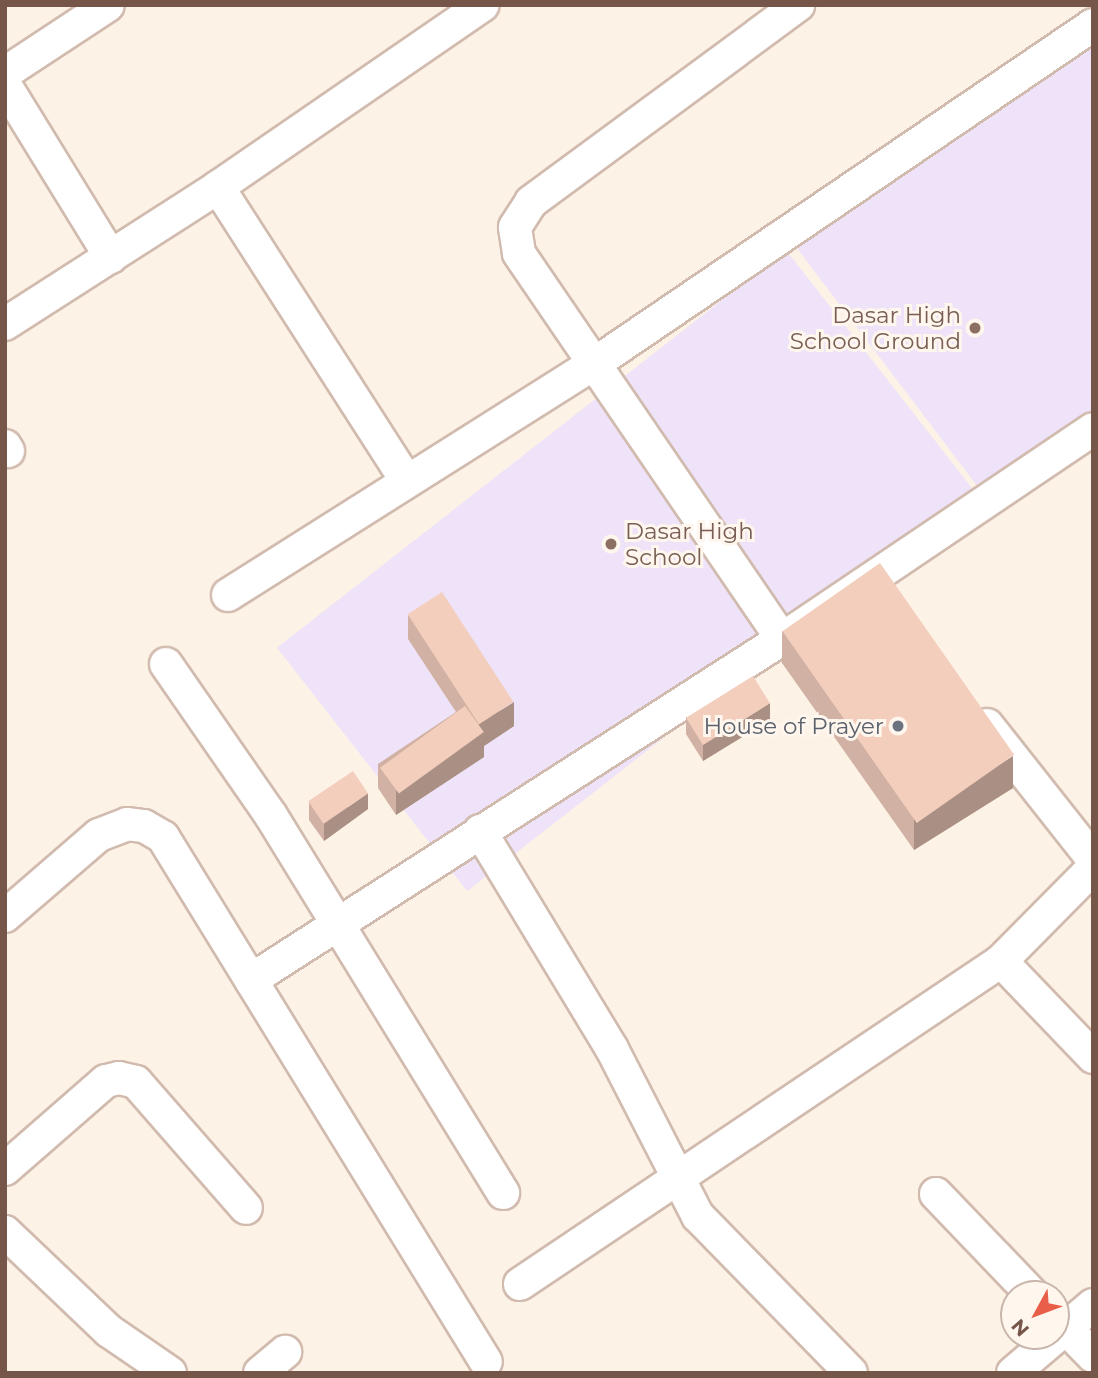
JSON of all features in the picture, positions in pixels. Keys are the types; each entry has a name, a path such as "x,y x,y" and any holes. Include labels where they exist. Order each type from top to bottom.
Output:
{"street":[{"path":"5,73 108,5"},
{"path":"5,324 218,187 482,5"},
{"path":"782,639 519,253 515,227 531,202 797,5"},
{"path":"228,595 406,480 594,364 1093,25"},
{"path":"5,85 111,257"},
{"path":"218,187 406,480"},
{"path":"251,981 480,831 782,639 878,587 1093,429"},
{"path":"166,664 270,814 503,1193"},
{"path":"972,706 1093,859"},
{"path":"5,916 99,835 127,824 144,826 163,837 486,1363"},
{"path":"480,831 612,1049 698,1216 851,1373"},
{"path":"520,1284 1001,961 1093,868"},
{"path":"1001,961 1093,1058"},
{"path":"5,1169 106,1081 119,1078 136,1082 246,1208"},
{"path":"936,1194 1019,1280"},
{"path":"5,1232 110,1331 170,1373"},
{"path":"1070,1319 1093,1305"},
{"path":"1070,1333 1093,1356"},
{"path":"1013,1373 1036,1350"},
{"path":"260,1373 285,1352"}],"shaded area":[{"name":"Dasar High School Ground","path":"1093,39 1093,413 981,491 793,243"},
{"name":"Dasar High School","path":"786,250 976,493 467,891 277,648"}],"building":[{"name":"House of Prayer","path":"880,563 1014,755 917,823 783,631"},
{"path":"442,592 513,702 479,724 408,614"},
{"path":"753,676 770,703 703,745 686,718"},
{"path":"465,706 484,732 399,794 380,768"},
{"path":"353,771 368,793 323,824 308,801"}],"place":[{"name":"Dasar High School Ground","path":"975,328"},
{"name":"Dasar High School","path":"611,544"},
{"name":"House of Prayer","path":"898,726"}]}
